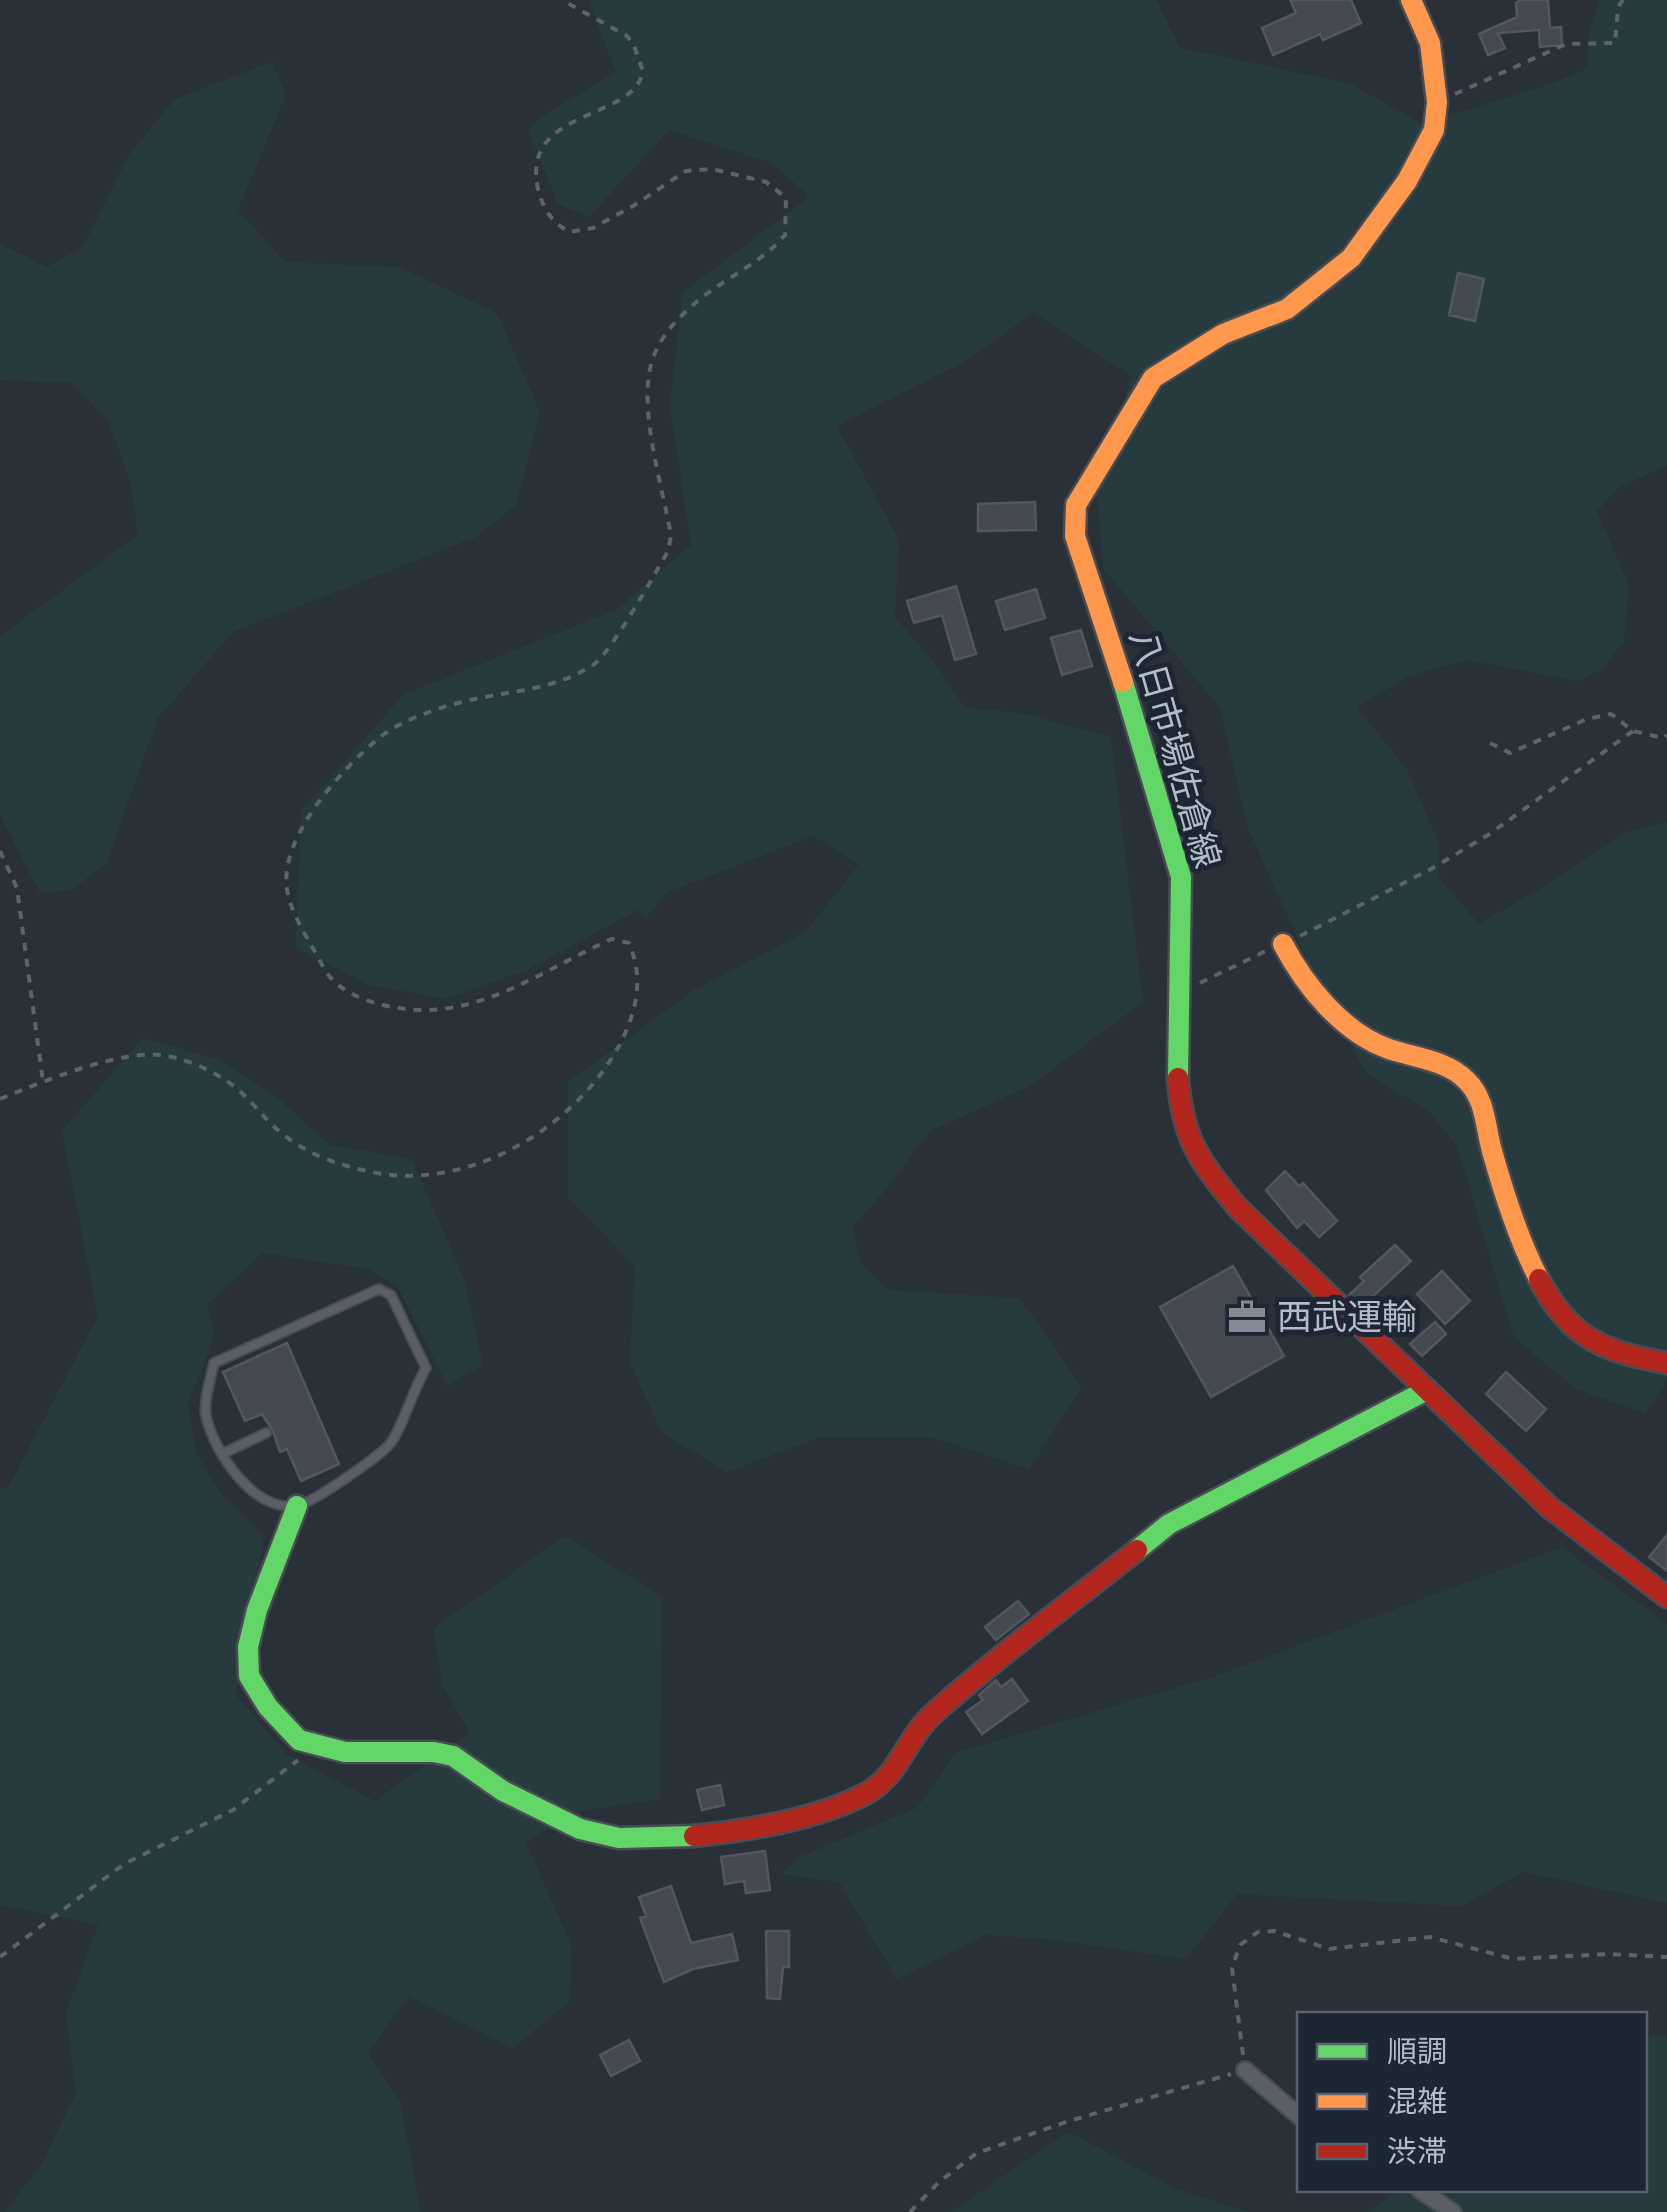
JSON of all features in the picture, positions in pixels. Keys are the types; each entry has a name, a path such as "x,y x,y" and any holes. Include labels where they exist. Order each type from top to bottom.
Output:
{"street":[{"name":"八日市場佐倉線","path":"1411,0 1430,43 1437,102 1434,130 1407,181 1350,258 1286,309 1223,334 1154,378 1076,505 1075,536 1100,605 1181,877 1184,915 1177,1057 1184,1124 1213,1177 1251,1220 1549,1507 1667,1596"},
{"path":"1283,944 1345,1025 1388,1048 1449,1067 1475,1090 1511,1212 1548,1299 1571,1328 1594,1344 1667,1362"},
{"path":"297,1506 257,1610 248,1646 249,1676 268,1707 299,1740 345,1752 434,1752 453,1756 519,1799 580,1829 619,1838 660,1840 759,1826 833,1808 866,1794 888,1778 929,1717 1169,1524 1427,1390"},
{"path":"1244,2070 1297,2114"},
{"path":"1423,2192 1453,2212"}],"lane":[{"path":"380,1289 391,1295 426,1368 391,1444 316,1498 297,1506 279,1504 245,1488 222,1454 204,1412 214,1363 380,1289"},
{"path":"222,1454 266,1434"}],"path":[{"path":"0,1099 109,1062 166,1056 224,1079 264,1119 310,1154 372,1172 414,1176 466,1168 521,1144 564,1115 611,1061 630,1024 638,990 637,961 629,943 612,939 483,1001 440,1010 408,1009 362,999 331,978 303,931 286,890 288,858 302,827 330,789 378,739 446,706 562,682 597,663 668,552 671,536 650,416 653,356 664,336 694,304 774,248 786,235 786,198 766,182 712,170 686,171 592,228 568,232 553,222 541,202 536,180 541,150 574,120 634,92 644,71 627,36 562,0"},
{"path":"1437,102 1566,44 1615,43 1618,7 1623,0"},
{"path":"1490,743 1510,753 1586,718 1611,714 1633,732 1663,738 1667,735"},
{"path":"1178,995 1431,869 1488,835 1633,732"},
{"path":"0,851 17,888 43,1082"},
{"path":"0,1957 124,1864 233,1810 318,1745"},
{"path":"910,2212 938,2182 977,2153 1244,2070 1232,1968 1240,1945 1258,1932 1274,1930 1330,1949 1430,1938 1513,1959 1609,1954 1667,1958"}],"green space":[{"path":"588,0 1156,0 1180,48 1349,83 1422,124 1548,85 1588,68 1589,33 1599,0 1667,0 1667,466 1621,486 1597,511 1629,585 1624,641 1602,670 1577,681 1466,660 1406,677 1357,708 1407,769 1439,844 1439,878 1479,924 1629,831 1667,822 1667,1380 1645,1413 1576,1389 1514,1337 1457,1146 1427,1110 1366,1073 1315,977 1248,828 1220,708 1103,568 1097,494 1132,376 1034,313 962,363 837,426 899,540 895,617 938,667 965,708 1022,713 1111,737 1143,1002 1030,1086 930,1131 852,1228 861,1262 888,1290 1020,1298 1082,1388 1029,1469 931,1437 820,1437 727,1472 661,1432 630,1362 635,1267 568,1197 568,1082 694,990 806,932 859,864 813,836 668,892 646,918 638,910 527,970 446,999 370,985 296,948 301,811 403,695 616,610 691,545 670,406 683,292 809,197 773,163 669,130 589,217 558,204 528,130 546,114 616,72"},
{"path":"272,62 286,95 238,210 285,262 399,267 497,313 540,412 516,505 476,537 233,632 158,718 106,864 71,890 40,893 0,815 0,636 138,535 131,485 109,422 72,383 0,380 0,244 47,267 83,247 130,153 175,99"},
{"path":"143,1038 217,1059 272,1093 330,1145 412,1159 464,1279 483,1365 447,1385 397,1285 368,1269 262,1253 208,1304 214,1337 188,1405 196,1453 223,1496 264,1536 236,1695 287,1755 375,1801 470,1733 442,1685 434,1628 565,1536 662,1597 660,1799 575,1812 526,1842 571,1945 570,2001 513,2048 409,1996 368,2053 400,2101 421,2212 5,2212 42,2163 76,2093 66,2013 98,1925 0,1905 0,1490 9,1486 98,1316 62,1131"},
{"path":"1562,1547 1667,1624 1667,1903 1524,1872 1461,1906 1237,1894 1186,1959 1047,1939 986,1935 897,1979 839,1882 780,1874 802,1856 917,1808 955,1753 1216,1676"},
{"path":"1667,2035 1667,2212 1369,2212 1395,2194 1647,2192 1647,2036"},
{"path":"1069,2132 1176,2189 1249,2212 950,2212"}],"building":[{"path":"1290,0 1351,0 1361,23 1323,40 1320,34 1273,55 1262,28 1296,13"},
{"path":"1548,0 1550,28 1561,27 1562,45 1540,47 1539,30 1498,33 1505,48 1488,55 1479,34 1517,17 1516,3"},
{"path":"1458,273 1484,279 1475,321 1449,315"},
{"path":"1035,502 1036,530 978,531 978,504"},
{"path":"956,586 976,654 955,660 942,615 914,623 907,601"},
{"path":"1036,589 1045,618 1005,630 996,601"},
{"path":"1081,630 1092,666 1062,675 1051,638"},
{"path":"1285,1171 1299,1186 1303,1183 1337,1221 1319,1237 1304,1221 1297,1228 1266,1190"},
{"path":"1395,1245 1411,1261 1361,1307 1349,1295 1364,1281 1360,1277"},
{"path":"1233,1266 1284,1356 1211,1397 1160,1307"},
{"path":"1442,1271 1470,1301 1445,1324 1417,1294"},
{"path":"1435,1322 1446,1334 1422,1356 1410,1344"},
{"path":"287,1343 339,1464 301,1481 287,1449 280,1452 262,1414 245,1421 223,1372"},
{"path":"1506,1372 1546,1409 1526,1431 1486,1394"},
{"path":"1667,1535 1667,1571 1649,1557"},
{"path":"1018,1601 1029,1614 996,1640 985,1627"},
{"path":"1012,1679 1028,1701 982,1734 966,1712 983,1700 979,1695 996,1680 1001,1687"},
{"path":"720,1785 724,1805 702,1810 697,1790"},
{"path":"765,1851 770,1890 746,1893 744,1881 725,1884 721,1857"},
{"path":"671,1886 691,1943 732,1934 738,1960 693,1969 664,1982 640,1918 646,1916 639,1897"},
{"path":"766,1931 789,1931 789,1967 783,1967 780,1999 767,1998"},
{"path":"629,2040 640,2061 611,2076 600,2055"}],"traffic: fast":[{"path":"1123,682 1181,877 1178,1078"},
{"path":"1137,1550 1169,1524 1427,1390"},
{"path":"297,1506 257,1610 248,1647 249,1676 268,1707 299,1740 345,1752 434,1752 453,1756 503,1791 580,1829 619,1838 694,1836"}],"traffic: slow":[{"path":"1123,682 1075,536 1076,505 1153,378 1223,334 1287,309 1351,258 1407,181 1434,130 1437,102 1430,43 1411,0"},
{"path":"1283,944 1314,991 1356,1032 1389,1049 1449,1068 1473,1087 1512,1216 1539,1279"}],"traffic: jam":[{"path":"1178,1078 1184,1118 1195,1149 1238,1208 1549,1507 1667,1597"},
{"path":"1539,1279 1563,1315 1591,1339 1625,1354 1667,1363"},
{"path":"694,1836 804,1817 846,1803 877,1787 933,1714 1137,1550"}],"place":[{"name":"西武運輸","path":"1247,1317"}]}
